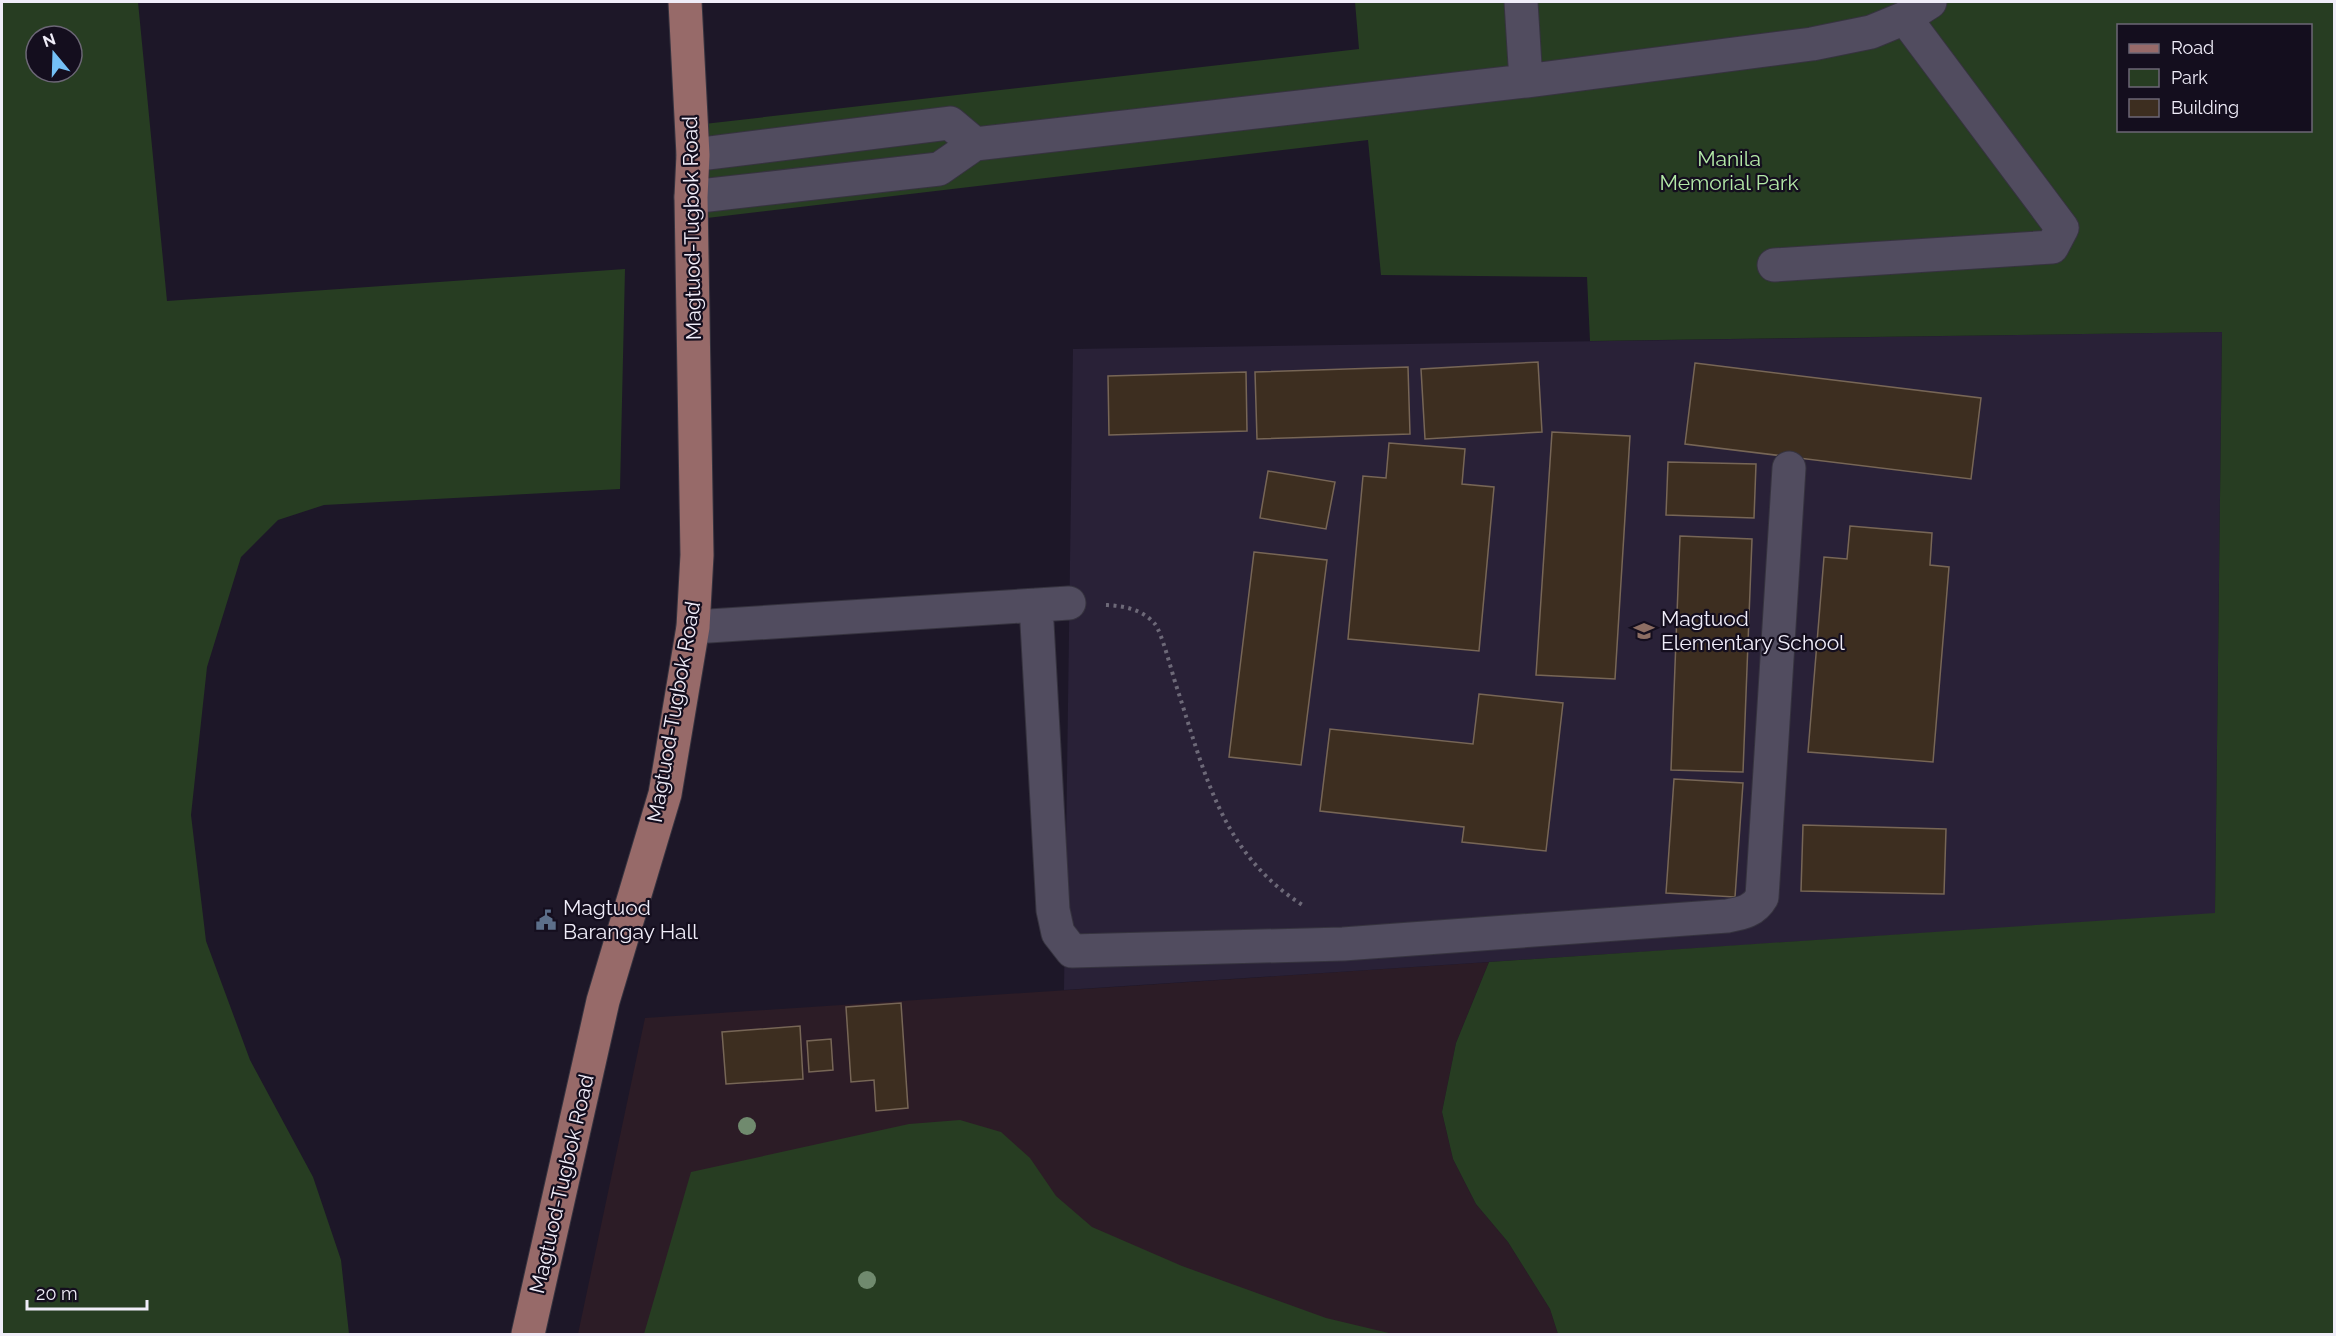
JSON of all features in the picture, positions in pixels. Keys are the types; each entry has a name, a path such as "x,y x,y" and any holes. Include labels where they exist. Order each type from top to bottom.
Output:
{"main road":[{"name":"Magtuod-Tugbok Road","path":"528,1335 603,1001 664,794 693,627 697,555 691,197 693,155 685,2"}],"street":[{"path":"1521,2 1526,81"},
{"path":"691,197 939,169 975,144 1526,81 1812,44 1871,32 1917,10 2062,228 2052,247 1774,265"},
{"path":"693,155 950,123 975,144"},
{"path":"1036,605 1053,910 1058,933 1072,951 1343,944 1727,916 1746,912 1757,905 1762,897 1789,468"},
{"path":"693,627 1069,603"}],"path":[{"path":"1069,603 1130,606 1156,625 1203,767 1226,824 1251,862 1282,892 1314,912 1343,944"}],"shaded area":[{"name":"Magtuod Elementary School","path":"2222,332 2215,914 1064,990 1073,349"},
{"path":"1489,962 1456,1043 1442,1112 1453,1159 1476,1204 1508,1242 1550,1309 1558,1334 578,1334 645,1018"}],"green space":[{"path":"2,2 138,2 167,301 625,269 620,489 324,505 278,520 241,557 207,667 191,815 206,941 250,1060 313,1177 341,1260 349,1334 2,1334"},
{"name":"Manila Memorial Park","path":"1355,2 2334,2 2334,1334 1558,1334 1550,1309 1508,1242 1476,1204 1453,1159 1442,1112 1456,1043 1489,962 2215,913 2222,332 1590,341 1587,277 1381,275 1368,140 707,218 704,124 1359,49"},
{"path":"960,1120 1001,1132 1030,1158 1056,1196 1092,1227 1182,1266 1326,1318 1393,1334 644,1334 691,1172 909,1124"}],"building":[{"path":"1538,362 1542,432 1425,439 1421,369"},
{"path":"1695,363 1981,398 1971,479 1685,444"},
{"path":"1408,367 1410,434 1257,439 1255,372"},
{"path":"1246,372 1247,431 1109,435 1108,376"},
{"path":"1552,432 1630,436 1615,679 1536,675"},
{"path":"1389,443 1465,449 1462,484 1494,487 1479,651 1348,639 1363,476 1386,478"},
{"path":"1668,462 1756,464 1754,518 1666,515"},
{"path":"1268,471 1335,482 1326,529 1260,518"},
{"path":"1850,526 1932,533 1930,565 1949,567 1933,762 1808,752 1824,557 1847,559"},
{"path":"1680,536 1752,539 1743,772 1671,770"},
{"path":"1254,552 1327,560 1301,765 1229,757"},
{"path":"1479,694 1563,703 1546,851 1462,842 1464,827 1320,811 1330,729 1473,744"},
{"path":"1674,779 1743,783 1735,897 1666,893"},
{"path":"1803,825 1946,829 1944,894 1801,891"},
{"path":"901,1003 908,1108 876,1111 874,1080 851,1082 846,1007"},
{"path":"800,1026 803,1079 726,1084 722,1032"},
{"path":"831,1039 833,1070 809,1072 807,1041"}],"place":[{"name":"Magtuod Elementary School","path":"1644,631"},
{"name":"Magtuod Barangay Hall","path":"546,920"}]}
